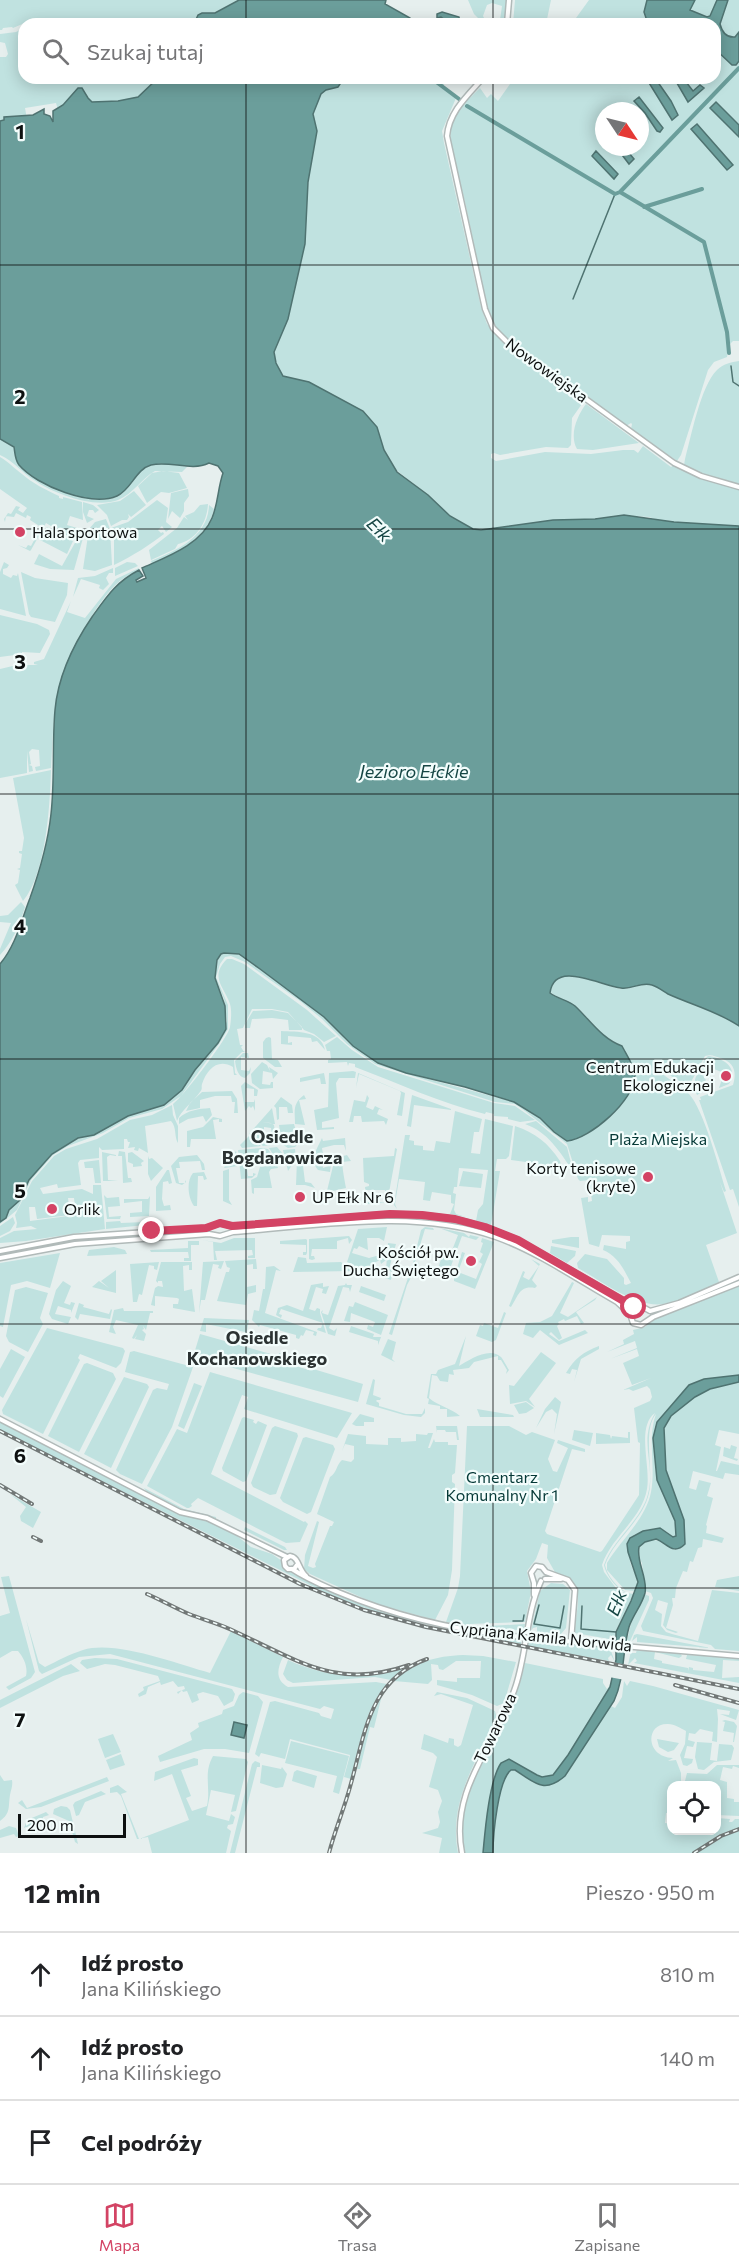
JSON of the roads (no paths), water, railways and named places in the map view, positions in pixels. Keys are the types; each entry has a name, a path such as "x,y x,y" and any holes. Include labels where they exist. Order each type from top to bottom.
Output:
{"street":[{"path":"508,18 510,0"},
{"name":"Nowowiejska","path":"478,84 456,109 449,123 447,136 485,309 493,328 506,341 674,463 701,476 739,487"},
{"path":"0,1251 64,1239 206,1228 216,1224 232,1226 390,1214 422,1215 455,1219 485,1227 537,1250 647,1310 658,1310 679,1303 739,1277"},
{"path":"0,1258 75,1244 209,1234 218,1236 232,1232 389,1221 419,1221 455,1226 482,1233 534,1255 617,1302 630,1314 631,1320 636,1325 739,1283"},
{"path":"216,1224 214,1231 218,1236"},
{"path":"224,1224 227,1231 224,1235"},
{"path":"534,1255 537,1250"},
{"path":"630,1314 636,1306"},
{"path":"647,1310 647,1321"},
{"path":"0,1419 180,1512 207,1518 285,1559"},
{"name":"Cypriana Kamila Norwida","path":"314,1581 304,1575 295,1557 285,1559 286,1568 292,1569 303,1577 374,1608 479,1632 739,1656"},
{"path":"292,1569 297,1565"},
{"path":"568,1580 534,1580 531,1573 534,1568 542,1567 546,1572 568,1580 573,1586 575,1594 571,1641"},
{"path":"543,1580 546,1572"},
{"name":"Towarowa","path":"534,1580 534,1602"},
{"name":"Towarowa","path":"462,1853 460,1824 464,1795 514,1692 534,1602 543,1580"}],"water":[{"path":"239,0 386,0 385,4 410,18 197,18 202,13 215,13"},
{"path":"647,0 695,0 690,10 707,17 710,16 717,0 728,0 721,21 721,18 646,18 644,12"},
{"path":"442,12 459,18 437,18 437,14"},
{"path":"721,27 729,37 735,37 739,32 739,61 736,65 732,65 721,55"},
{"name":"Jezioro Ełckie","path":"152,84 340,84 321,94 313,114 317,131 308,182 305,244 288,319 274,352 276,363 283,376 309,382 363,411 377,427 384,450 397,472 428,495 450,516 473,529 481,530 553,520 595,519 624,515 674,522 739,526 739,1026 652,985 621,988 580,977 560,978 553,983 550,993 572,1004 602,1034 622,1046 635,1072 628,1096 610,1117 577,1139 567,1141 540,1118 514,1102 406,1073 378,1063 353,1046 324,1017 239,954 224,953 217,960 215,978 225,1006 226,1029 182,1090 164,1105 128,1116 94,1135 78,1138 52,1154 29,1180 20,1200 0,1222 0,964 18,932 46,846 52,801 54,723 59,685 67,661 79,639 112,590 139,570 143,576 136,580 137,582 146,578 142,568 182,549 200,536 207,527 214,513 223,473 218,466 209,463 195,466 151,465 141,471 117,496 106,499 79,497 51,487 27,473 16,459 14,447 0,439 0,121 4,120 4,117 33,115 44,109 44,114 50,116 53,122 53,111 63,105 78,88 82,88 92,102 118,101 138,97"},
{"path":"650,84 659,84 671,101 678,115 672,120"},
{"path":"678,84 688,84 693,91 700,85 704,88 688,102"},
{"path":"639,97 643,102 635,102"},
{"path":"716,102 739,125 739,137 710,108"},
{"path":"649,110 663,128 660,132 649,119"},
{"path":"697,124 733,165 727,170 691,129"},
{"path":"595,152 595,156 601,156 618,174 614,179 592,156"},
{"path":"623,156 632,156 634,159 629,164"},
{"path":"739,1375 739,1382 710,1389 695,1397 671,1416 664,1428 666,1470 684,1520 685,1544 673,1549 656,1539 645,1542 639,1547 645,1593 629,1627 620,1683 614,1701 565,1776 558,1781 540,1785 515,1770 511,1770 506,1776 500,1796 495,1821 493,1853 483,1853 493,1782 501,1763 509,1759 542,1777 553,1775 610,1687 616,1660 616,1632 638,1582 628,1552 627,1544 630,1538 643,1531 660,1528 673,1537 676,1536 675,1521 657,1480 653,1438 657,1422 689,1385 704,1379"},
{"path":"234,1722 247,1725 244,1738 231,1735"}],"waterway":[{"path":"729,353 727,332 704,242 620,192 739,68"},
{"path":"439,84 459,99"},
{"path":"467,106 615,194 620,192"},
{"path":"644,207 702,189"},
{"path":"573,299 615,194"},
{"path":"731,366 733,382 739,386"},
{"path":"539,1605 534,1624 560,1628 564,1606"},
{"path":"582,1606 581,1629 616,1632"},
{"path":"513,1621 523,1621 524,1615"}],"railway":[{"path":"0,1431 300,1584 364,1610 426,1627 739,1689"},
{"path":"0,1485 32,1504"},
{"path":"33,1537 41,1541"},
{"path":"147,1594 319,1669 360,1674 383,1672 409,1665"},
{"path":"329,1853 372,1711 392,1681 407,1668 427,1659"},
{"path":"675,1685 739,1703"},
{"path":"694,1853 721,1836 739,1829"}],"place":[{"name":"Hala sportowa","path":"20,532"},
{"name":"Centrum Edukacji Ekologicznej","path":"726,1076"},
{"name":"Korty tenisowe (kryte)","path":"648,1177"},
{"name":"UP Ełk Nr 6","path":"300,1197"},
{"name":"Orlik","path":"52,1209"},
{"name":"Kościół pw. Ducha Świętego","path":"471,1261"}],"district":[{"name":"Osiedle Bogdanowicza","path":"282,1147"},
{"name":"Osiedle Kochanowskiego","path":"257,1348"}],"water label":[{"name":"Ełk","path":"379,530"},
{"name":"Ełk","path":"617,1603"}],"park label":[{"name":"Plaża Miejska","path":"658,1139"},
{"name":"Cmentarz Komunalny Nr 1","path":"502,1486"}]}
